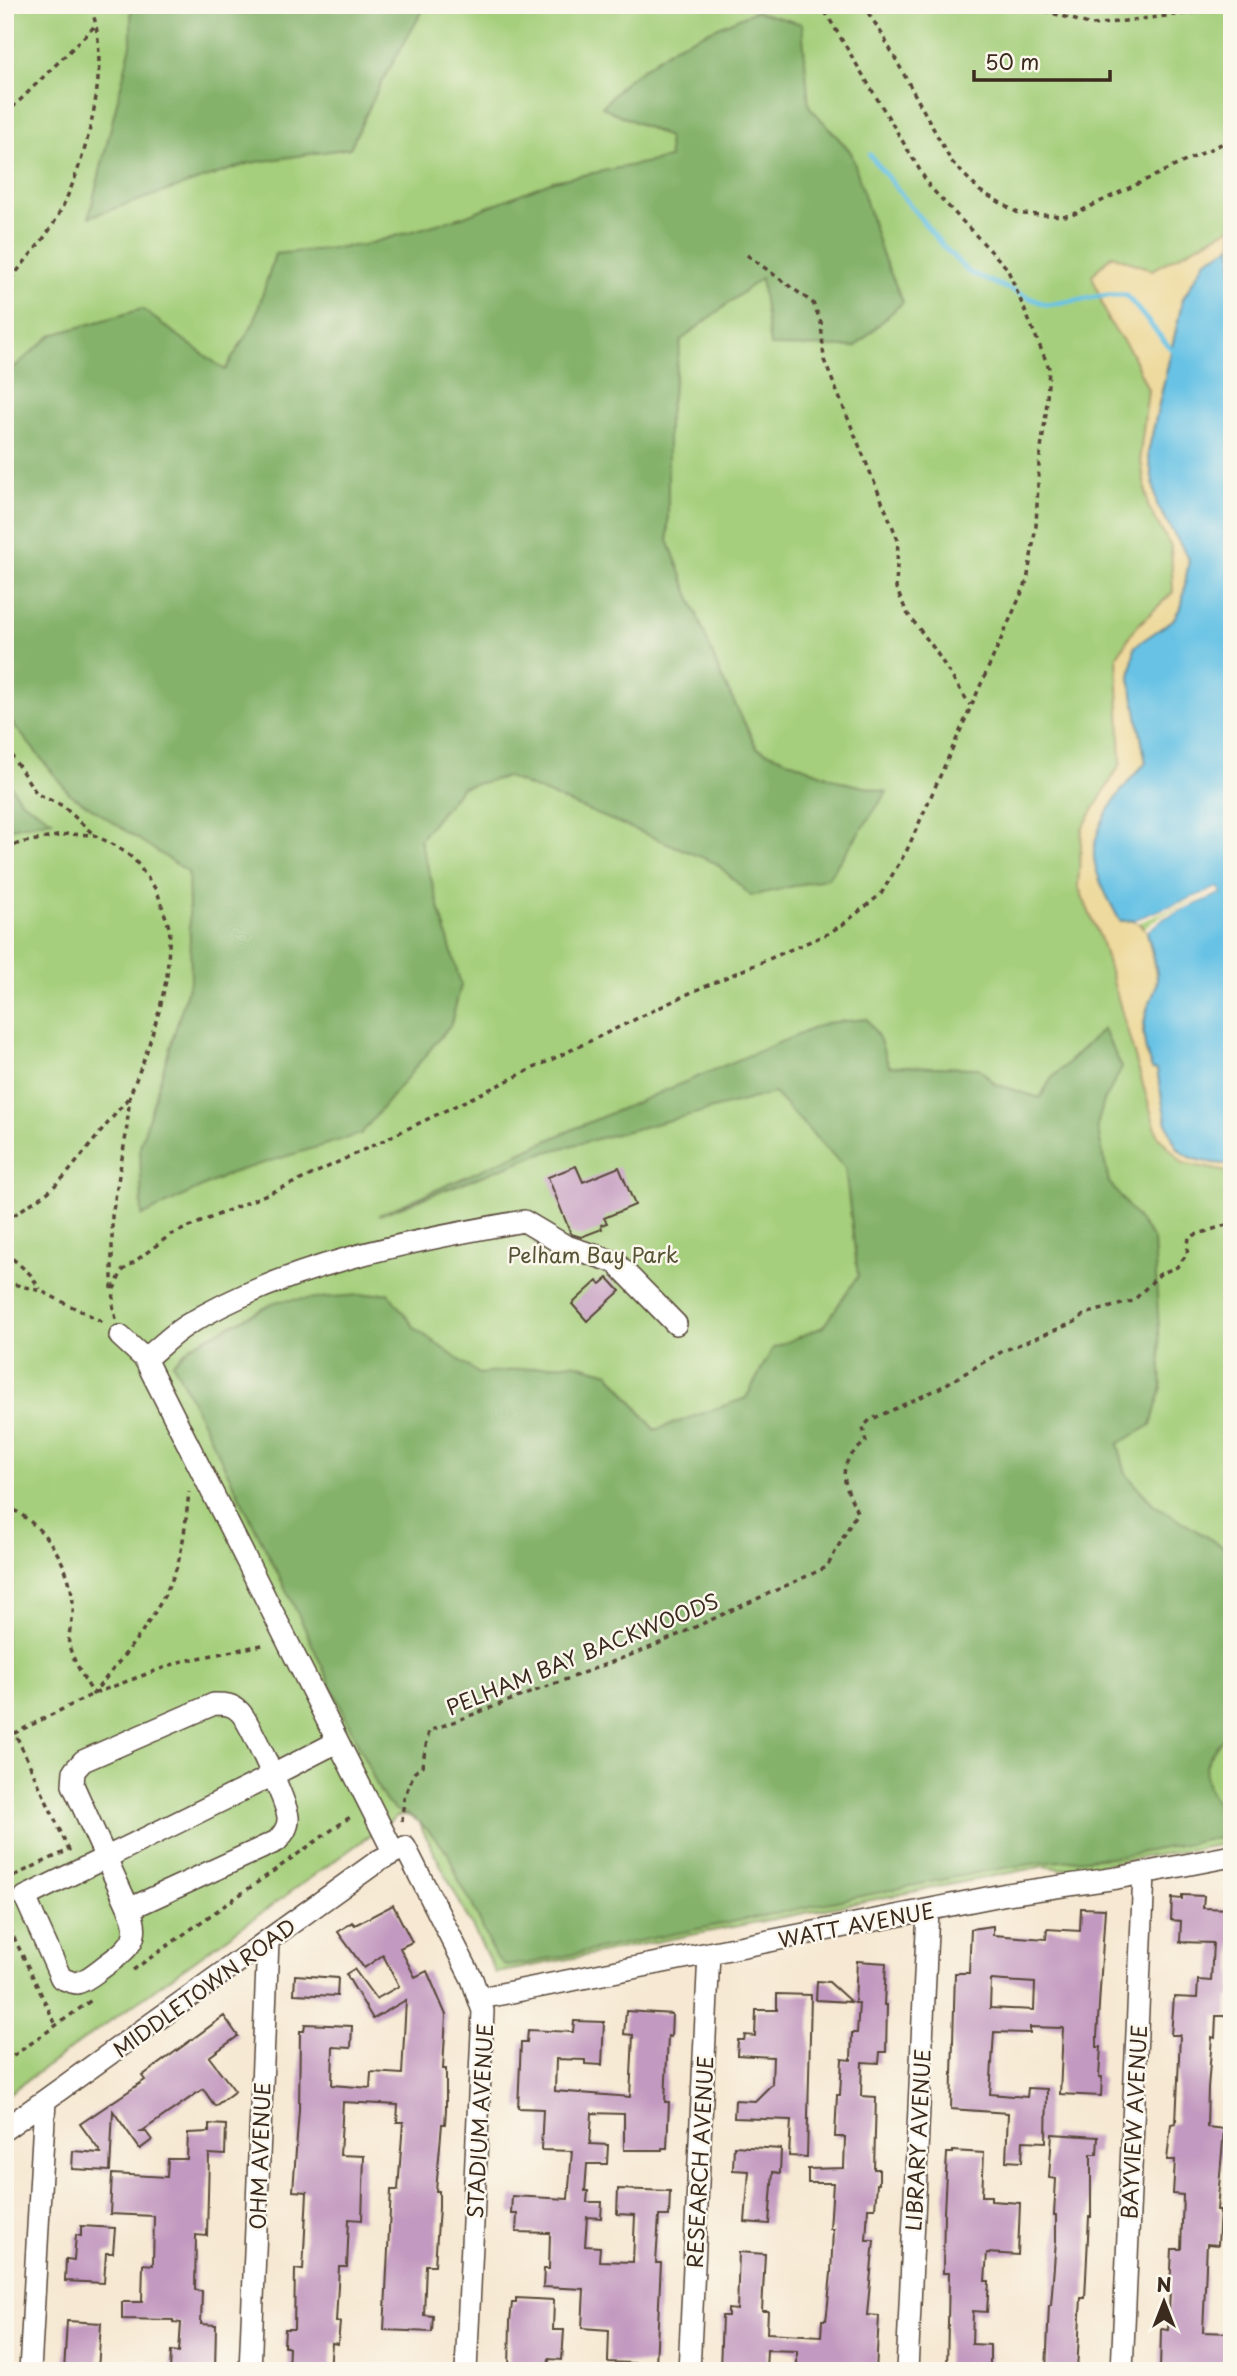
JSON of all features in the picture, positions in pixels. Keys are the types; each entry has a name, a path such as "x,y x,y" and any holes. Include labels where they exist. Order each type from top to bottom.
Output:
{"street":[{"path":"120,1336 145,1359 185,1326 249,1293 301,1272 445,1235 524,1221 566,1246 615,1262 676,1324"},
{"name":"STADIUM AVENUE","path":"145,1359 369,1804 399,1849 481,1998 484,2021 466,2371"},
{"path":"129,1909 277,1841 287,1828 289,1816 273,1776 242,1713 228,1704 214,1704 83,1761 75,1771 73,1785 105,1858 129,1909 133,1917 135,1934 130,1946 88,1978 76,1983 61,1978 25,1897 105,1858 273,1776 337,1742"},
{"name":"MIDDLETOWN ROAD","path":"5,2129 399,1849"},
{"name":"WATT AVENUE","path":"481,1998 1007,1894 1144,1874 1232,1856"},
{"name":"BAYVIEW AVENUE","path":"1122,2371 1144,1874"},
{"name":"LIBRARY AVENUE","path":"907,2371 928,1910"},
{"name":"OHM AVENUE","path":"250,2371 268,1942"},
{"name":"RESEARCH AVENUE","path":"689,2371 709,1953"},
{"path":"30,2371 44,2101"}],"path":[{"path":"5,288 52,226 80,166 98,81 97,23 90,5"},
{"path":"113,1306 114,1289 121,1271 170,1235 305,1178 691,992 809,943 842,925 881,894 907,850 1027,581 1036,526 1039,463 1049,368 1007,268 930,187 821,5"},
{"path":"863,5 882,34 951,161 980,191 1020,214 1070,216 1232,139"},
{"path":"1025,5 1092,25 1232,8"},
{"path":"5,115 97,23"},
{"path":"747,255 813,303 821,322 824,360 898,540 896,588 907,613 933,647 970,705"},
{"path":"5,282 13,276"},
{"path":"5,746 37,794 63,806 94,835 116,845 134,859 157,891 170,930 167,976 160,1008 130,1095 112,1216 113,1306 120,1336"},
{"path":"5,849 20,843 59,836 94,835"},
{"path":"5,1221 48,1192 66,1175 130,1095"},
{"name":"PELHAM BAY BACKWOODS","path":"402,1821 404,1798 414,1773 422,1766 429,1731 649,1648 827,1567 857,1512 843,1482 844,1466 852,1452 866,1442 863,1427 870,1419 938,1389 1003,1351 1075,1322 1085,1314 1133,1301 1160,1273 1177,1267 1187,1254 1189,1237 1232,1223"},
{"path":"5,1252 30,1274 41,1291"},
{"path":"5,1282 41,1291 109,1325 120,1336"},
{"path":"93,1694 160,1605 178,1559 190,1489"},
{"path":"5,1505 35,1524 62,1562 74,1604 69,1645 93,1694"},
{"path":"5,1738 93,1694 179,1662 286,1640"},
{"path":"5,1880 69,1850 15,1733"},
{"path":"123,1978 369,1804"},
{"path":"5,1919 56,2025"},
{"path":"5,2062 101,1994"}],"green space":[{"name":"Pelham Bay Park","path":"5,5 1232,5 1232,426 1218,888 1232,1091 1232,1843 1096,1865 1061,1869 1045,1866 496,1973 418,1821 407,1815 397,1816 5,2096"},
{"path":"131,5 426,5 380,85 350,148 250,163 89,217 131,45"},
{"path":"755,11 802,24 809,106 851,152 882,254 903,302 855,347 770,346 761,278 681,340 668,421 668,540 721,676 757,748 842,782 887,792 828,878 751,896 716,863 507,777 462,787 420,839 461,985 451,1024 361,1134 231,1173 142,1216 140,1146 191,978 188,872 69,793 5,714 5,375 52,335 142,309 225,370 254,322 275,254 364,245 462,217 553,181 669,158 668,137 602,107 626,81 675,46"},
{"path":"5,776 20,800 52,820 5,829"},
{"path":"867,1019 879,1038 889,1066 979,1068 995,1084 1040,1098 1051,1079 1103,1029 1122,1068 1104,1101 1097,1126 1109,1182 1154,1240 1162,1387 1151,1425 1118,1444 1126,1474 1153,1504 1223,1547 1232,1571 1232,1731 1213,1750 1206,1765 1206,1774 1210,1792 1230,1822 1232,1835 1123,1856 1038,1863 985,1871 525,1964 505,1965 495,1956 448,1853 428,1830 411,1816 387,1803 380,1792 299,1616 173,1363 192,1345 278,1301 388,1293 416,1329 479,1374 573,1363 609,1373 655,1430 746,1398 773,1348 823,1327 858,1276 845,1168 774,1093 539,1154 379,1215 585,1124 826,1023"}],"sand":[{"path":"1232,227 1232,246 1205,261 1183,298 1148,453 1189,559 1182,605 1173,620 1135,647 1130,678 1146,763 1120,793 1100,826 1120,921 1135,920 1147,931 1157,978 1143,1031 1147,1057 1157,1070 1167,1124 1177,1148 1188,1156 1232,1165 1232,1173 1183,1163 1158,1136 1101,940 1078,886 1082,829 1121,763 1117,656 1135,628 1173,592 1171,547 1148,506 1140,455 1148,390 1131,352 1108,320 1092,275 1112,255 1152,270"}],"water":[{"path":"1232,246 1232,1165 1193,1158 1180,1150 1174,1142 1166,1118 1157,1070 1152,1069 1144,1040 1145,1017 1157,984 1155,961 1147,931 1163,918 1221,893 1218,888 1135,920 1120,921 1099,877 1094,850 1106,814 1146,763 1130,678 1135,646 1173,620 1182,605 1189,559 1157,505 1148,453 1183,299 1205,261"}],"pier":[{"path":"1218,888 1221,893 1163,918 1147,931 1144,928 1162,915 1210,894 1138,923 1135,920"}],"building":[{"path":"576,1166 583,1182 619,1167 635,1205 604,1218 607,1223 601,1225 602,1229 581,1237 571,1234 548,1177"},
{"path":"608,1278 620,1291 587,1321 572,1304 597,1281 601,1284"},
{"path":"1182,1895 1204,1896 1203,1908 1232,1909 1232,1997 1228,1997 1227,2016 1216,2016 1208,2088 1207,2127 1224,2129 1217,2210 1220,2210 1218,2245 1207,2244 1203,2332 1232,2333 1232,2371 1160,2371 1161,2329 1168,2330 1172,2249 1181,2249 1183,2195 1173,2194 1175,2160 1167,2160 1171,2124 1176,2123 1180,2035 1171,2035 1174,1997 1197,1998 1198,1980 1211,1981 1213,1943 1180,1942 1181,1921 1171,1920 1172,1898 1182,1899"},
{"path":"393,1905 412,1942 400,1948 415,1977 427,1971 446,2015 443,2069 446,2069 446,2109 445,2124 442,2124 436,2191 439,2191 439,2208 435,2265 426,2265 424,2315 433,2316 432,2332 384,2330 391,2190 398,2190 403,2122 397,2122 398,2105 343,2102 340,2155 364,2156 362,2220 349,2219 347,2267 339,2267 336,2322 340,2322 338,2344 332,2343 330,2371 288,2371 289,2348 284,2346 285,2329 294,2329 295,2269 303,2270 307,2192 293,2191 299,2110 300,2031 304,2031 305,2024 352,2026 351,2048 333,2047 332,2085 370,2088 371,2072 402,2074 406,2000 373,2019 346,1974 354,1969 376,1999 399,1986 383,1955 364,1968 338,1932 352,1922 355,1925"},
{"path":"1081,1908 1105,1909 1097,2037 1097,2047 1101,2047 1101,2096 1060,2094 1063,2028 1030,2027 1030,2033 994,2032 990,2094 1027,2097 1028,2088 1047,2089 1046,2142 1023,2141 1022,2162 1006,2161 1008,2113 951,2109 955,1973 969,1973 971,1929 993,1926 993,1935 1046,1939 1047,1929 1080,1931","holes":["991,1980 1035,1983 1034,2010 990,2008"]},
{"path":"857,1961 886,1963 886,2052 880,2052 879,2063 862,2062 861,2096 876,2097 874,2169 879,2169 879,2184 875,2208 868,2208 866,2240 874,2240 867,2315 879,2316 876,2371 829,2371 829,2367 797,2365 797,2351 767,2350 766,2370 720,2369 722,2316 728,2316 728,2309 737,2310 739,2252 765,2254 762,2311 768,2311 767,2333 821,2336 822,2320 826,2320 831,2273 833,2183 808,2183 808,2169 844,2168 845,2137 835,2137 837,2095 840,2095 842,2059 851,2060 852,2033 857,2033"},
{"path":"295,1975 338,1978 337,1996 294,1994"},
{"path":"817,1981 829,1982 851,2002 816,2000"},
{"path":"777,1994 811,1995 807,2157 789,2156 791,2120 734,2118 735,2100 755,2101 772,2084 773,2057 737,2055 738,2040 744,2040 745,2035 755,2036 756,2010 777,2010"},
{"path":"626,2011 672,2014 671,2037 668,2036 665,2102 669,2102 667,2148 624,2150 624,2114 592,2113 590,2144 608,2145 607,2164 587,2164 587,2202 602,2202 601,2218 587,2217 585,2246 600,2247 599,2261 633,2262 635,2215 617,2214 618,2189 670,2191 669,2216 659,2216 656,2263 661,2263 656,2364 608,2362 609,2330 582,2328 584,2289 543,2287 544,2269 549,2269 550,2233 516,2232 517,2214 511,2214 512,2196 568,2199 572,2151 541,2150 543,2109 518,2108 521,2042 527,2042 528,2030 573,2032 574,2021 604,2022 602,2065 585,2064 585,2060 556,2059 555,2091 630,2097 633,2035 624,2034"},
{"path":"224,2016 238,2036 209,2057 235,2091 215,2106 203,2089 141,2132 146,2132 152,2140 140,2149 113,2111 110,2171 72,2169 73,2151 101,2153 80,2124 145,2080 142,2076"},
{"path":"209,2124 226,2125 225,2155 209,2154 207,2236 196,2235 195,2290 202,2291 201,2324 216,2325 215,2371 170,2371 171,2351 179,2352 181,2323 173,2320 122,2319 122,2302 142,2302 143,2264 153,2265 154,2216 110,2214 112,2174 167,2177 168,2159 187,2159 188,2133 209,2132"},
{"path":"1052,2134 1098,2137 1097,2154 1091,2154 1091,2217 1085,2298 1081,2298 1077,2371 1046,2371 1056,2240 1056,2179 1049,2178"},
{"path":"734,2146 781,2149 780,2173 773,2172 769,2224 745,2222 749,2171 733,2170"},
{"path":"947,2153 984,2153 982,2196 991,2196 991,2201 1020,2203 1018,2255 987,2253 987,2312 973,2311 972,2344 990,2345 990,2371 947,2371 949,2273 943,2273 944,2212"},
{"path":"81,2226 115,2228 113,2253 106,2253 104,2283 65,2281 66,2259 74,2260 76,2235 81,2236"},
{"path":"516,2298 554,2300 553,2330 564,2330 562,2360 549,2359 548,2371 509,2371 510,2321 512,2303 516,2303"},
{"path":"67,2321 101,2323 98,2371 64,2371"}],"waterway":[{"path":"870,155 941,244 968,272 1047,305 1108,295 1126,295 1171,349"}]}
